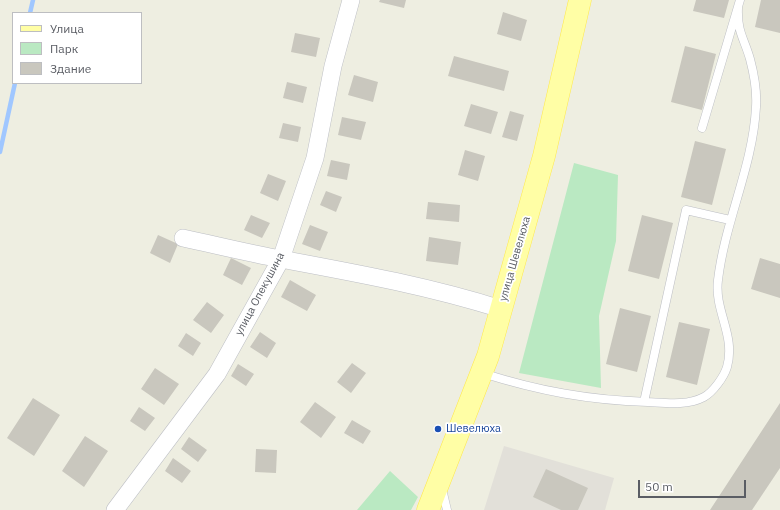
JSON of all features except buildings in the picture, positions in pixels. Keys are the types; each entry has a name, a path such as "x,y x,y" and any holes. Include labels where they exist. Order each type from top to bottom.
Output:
{"main road":[{"name":"улица Шевелюха","path":"428,510 440,483 482,373 544,156 580,0"}],"street":[{"name":"улица Опекушина","path":"115,510 217,374 280,259 315,158 333,66 351,0"},
{"path":"183,238 280,259 403,282 450,293 501,309"}],"lane":[{"path":"702,128 739,4"},
{"path":"482,373 533,388 566,395 644,402 687,403 704,397 710,392 727,369 730,353 730,338 718,291 718,281 730,220 752,143 756,104 751,63 738,24 739,4"},
{"path":"644,402 686,210 730,220"},
{"path":"440,483 446,510"}],"shaded area":[{"path":"504,446 614,478 605,510 484,510"}],"green space":[{"path":"574,163 618,175 616,241 599,316 601,388 519,373"},
{"path":"390,471 418,497 411,510 357,510"}],"waterway":[{"path":"30,12 33,0"},
{"path":"0,152 15,84"}],"place":[{"name":"Шевелюха","path":"438,429"}]}
